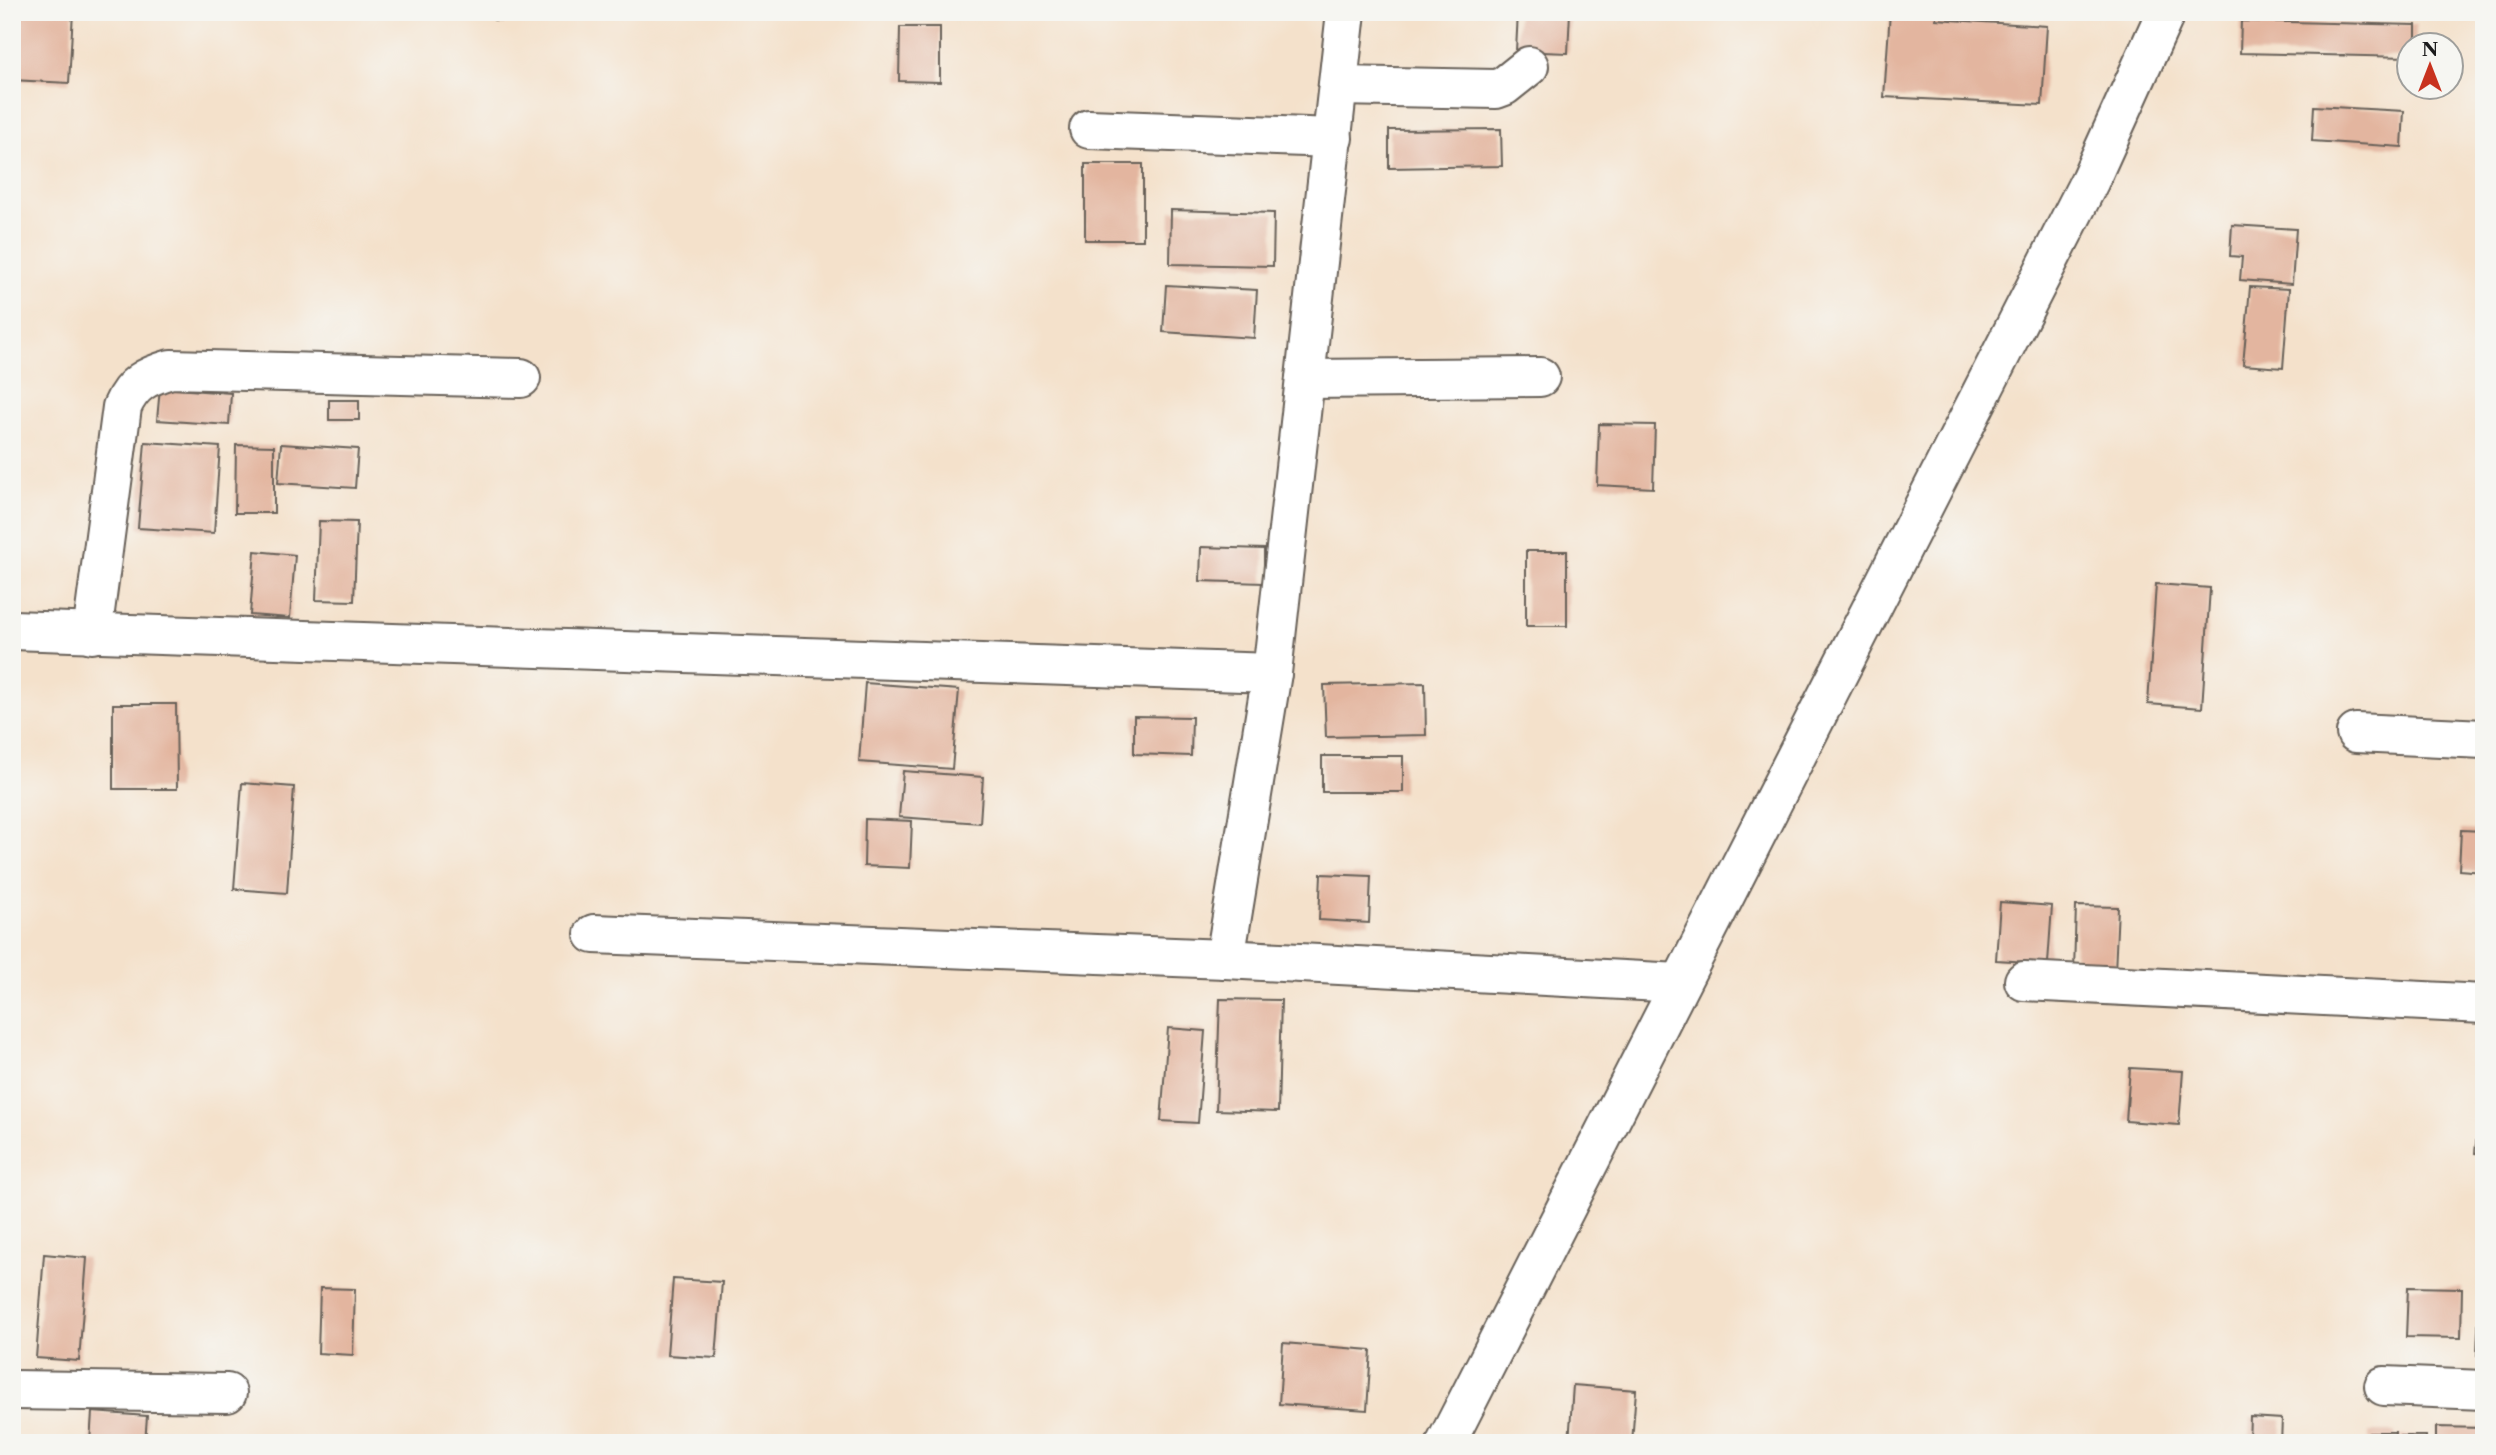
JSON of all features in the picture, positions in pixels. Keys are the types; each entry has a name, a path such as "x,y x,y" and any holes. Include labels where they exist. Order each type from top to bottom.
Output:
{"street":[{"path":"1225,958 1272,673 1346,12"},
{"path":"1446,1443 2090,180 2166,12"},
{"path":"1338,86 1496,89 1504,86 1529,66"},
{"path":"1089,129 1333,138"},
{"path":"92,634 122,407 127,394 138,382 171,369 521,378"},
{"path":"1305,379 1540,377"},
{"path":"12,629 92,634 1272,673"},
{"path":"2356,733 2484,739"},
{"path":"594,934 1225,958 1680,983"},
{"path":"2024,981 2484,1004"},
{"path":"2384,1386 2484,1390"},
{"path":"12,1390 228,1393"}],"building":[{"path":"12,12 73,12 69,83 12,80"},
{"path":"494,12 528,12 528,21 494,20"},
{"path":"1099,12 1143,12 1143,15 1099,16"},
{"path":"1518,12 1570,12 1568,53 1516,51"},
{"path":"1890,12 1936,12 1936,19 2047,26 2042,105 1884,97"},
{"path":"2335,12 2418,12 2418,19 2335,17"},
{"path":"2241,21 2416,25 2416,32 2394,32 2394,57 2240,53"},
{"path":"900,27 940,27 940,82 899,81"},
{"path":"2314,106 2404,111 2402,147 2312,141"},
{"path":"1501,129 1502,166 1389,168 1389,130"},
{"path":"1085,164 1143,164 1143,240 1085,240"},
{"path":"1171,210 1274,213 1273,266 1170,264"},
{"path":"2232,225 2296,229 2292,284 2240,280 2242,257 2230,256"},
{"path":"1166,285 1257,290 1254,338 1163,332"},
{"path":"2250,287 2289,289 2283,368 2243,365"},
{"path":"160,388 231,393 229,425 157,420"},
{"path":"329,400 359,400 359,420 329,420"},
{"path":"1599,424 1655,425 1653,488 1597,485"},
{"path":"145,442 220,447 214,533 138,528"},
{"path":"281,444 358,449 355,488 278,483"},
{"path":"236,445 274,446 274,513 235,513"},
{"path":"319,521 357,522 354,601 316,600"},
{"path":"1201,547 1264,549 1264,583 1200,581"},
{"path":"255,551 295,555 290,618 250,615"},
{"path":"1526,551 1567,551 1567,626 1526,626"},
{"path":"2156,584 2210,588 2202,708 2148,704"},
{"path":"865,683 959,690 952,769 859,762"},
{"path":"1425,683 1426,735 1326,737 1324,685"},
{"path":"113,704 176,704 177,789 113,789"},
{"path":"1134,716 1192,717 1191,756 1134,754"},
{"path":"1322,756 1403,756 1403,792 1322,792"},
{"path":"903,771 983,777 980,823 899,817"},
{"path":"242,783 294,787 287,893 234,889"},
{"path":"865,819 912,821 910,868 864,866"},
{"path":"2461,830 2484,831 2484,872 2459,870"},
{"path":"1321,874 1371,876 1369,923 1319,920"},
{"path":"2000,902 2052,906 2048,963 1996,960"},
{"path":"2076,906 2118,907 2115,972 2074,970"},
{"path":"1220,999 1281,1000 1278,1112 1216,1110"},
{"path":"1168,1028 1205,1031 1198,1123 1161,1121"},
{"path":"2130,1068 2183,1071 2179,1125 2126,1121"},
{"path":"2484,1083 2484,1154 2475,1153"},
{"path":"44,1254 87,1258 79,1361 36,1358"},
{"path":"673,1279 722,1282 716,1358 667,1355"},
{"path":"2480,1282 2484,1282 2484,1355 2477,1355"},
{"path":"2408,1287 2462,1288 2461,1338 2406,1337"},
{"path":"320,1288 355,1289 353,1355 318,1353"},
{"path":"1283,1343 1371,1350 1367,1410 1279,1404"},
{"path":"1573,1385 1636,1390 1632,1443 1569,1443"},
{"path":"92,1412 147,1416 145,1443 90,1443"},
{"path":"2250,1417 2282,1419 2281,1443 2249,1443"},
{"path":"2436,1427 2484,1428 2484,1443 2436,1443"},
{"path":"2369,1432 2395,1432 2395,1443 2369,1443"},
{"path":"2399,1436 2426,1436 2426,1443 2399,1443"}]}
